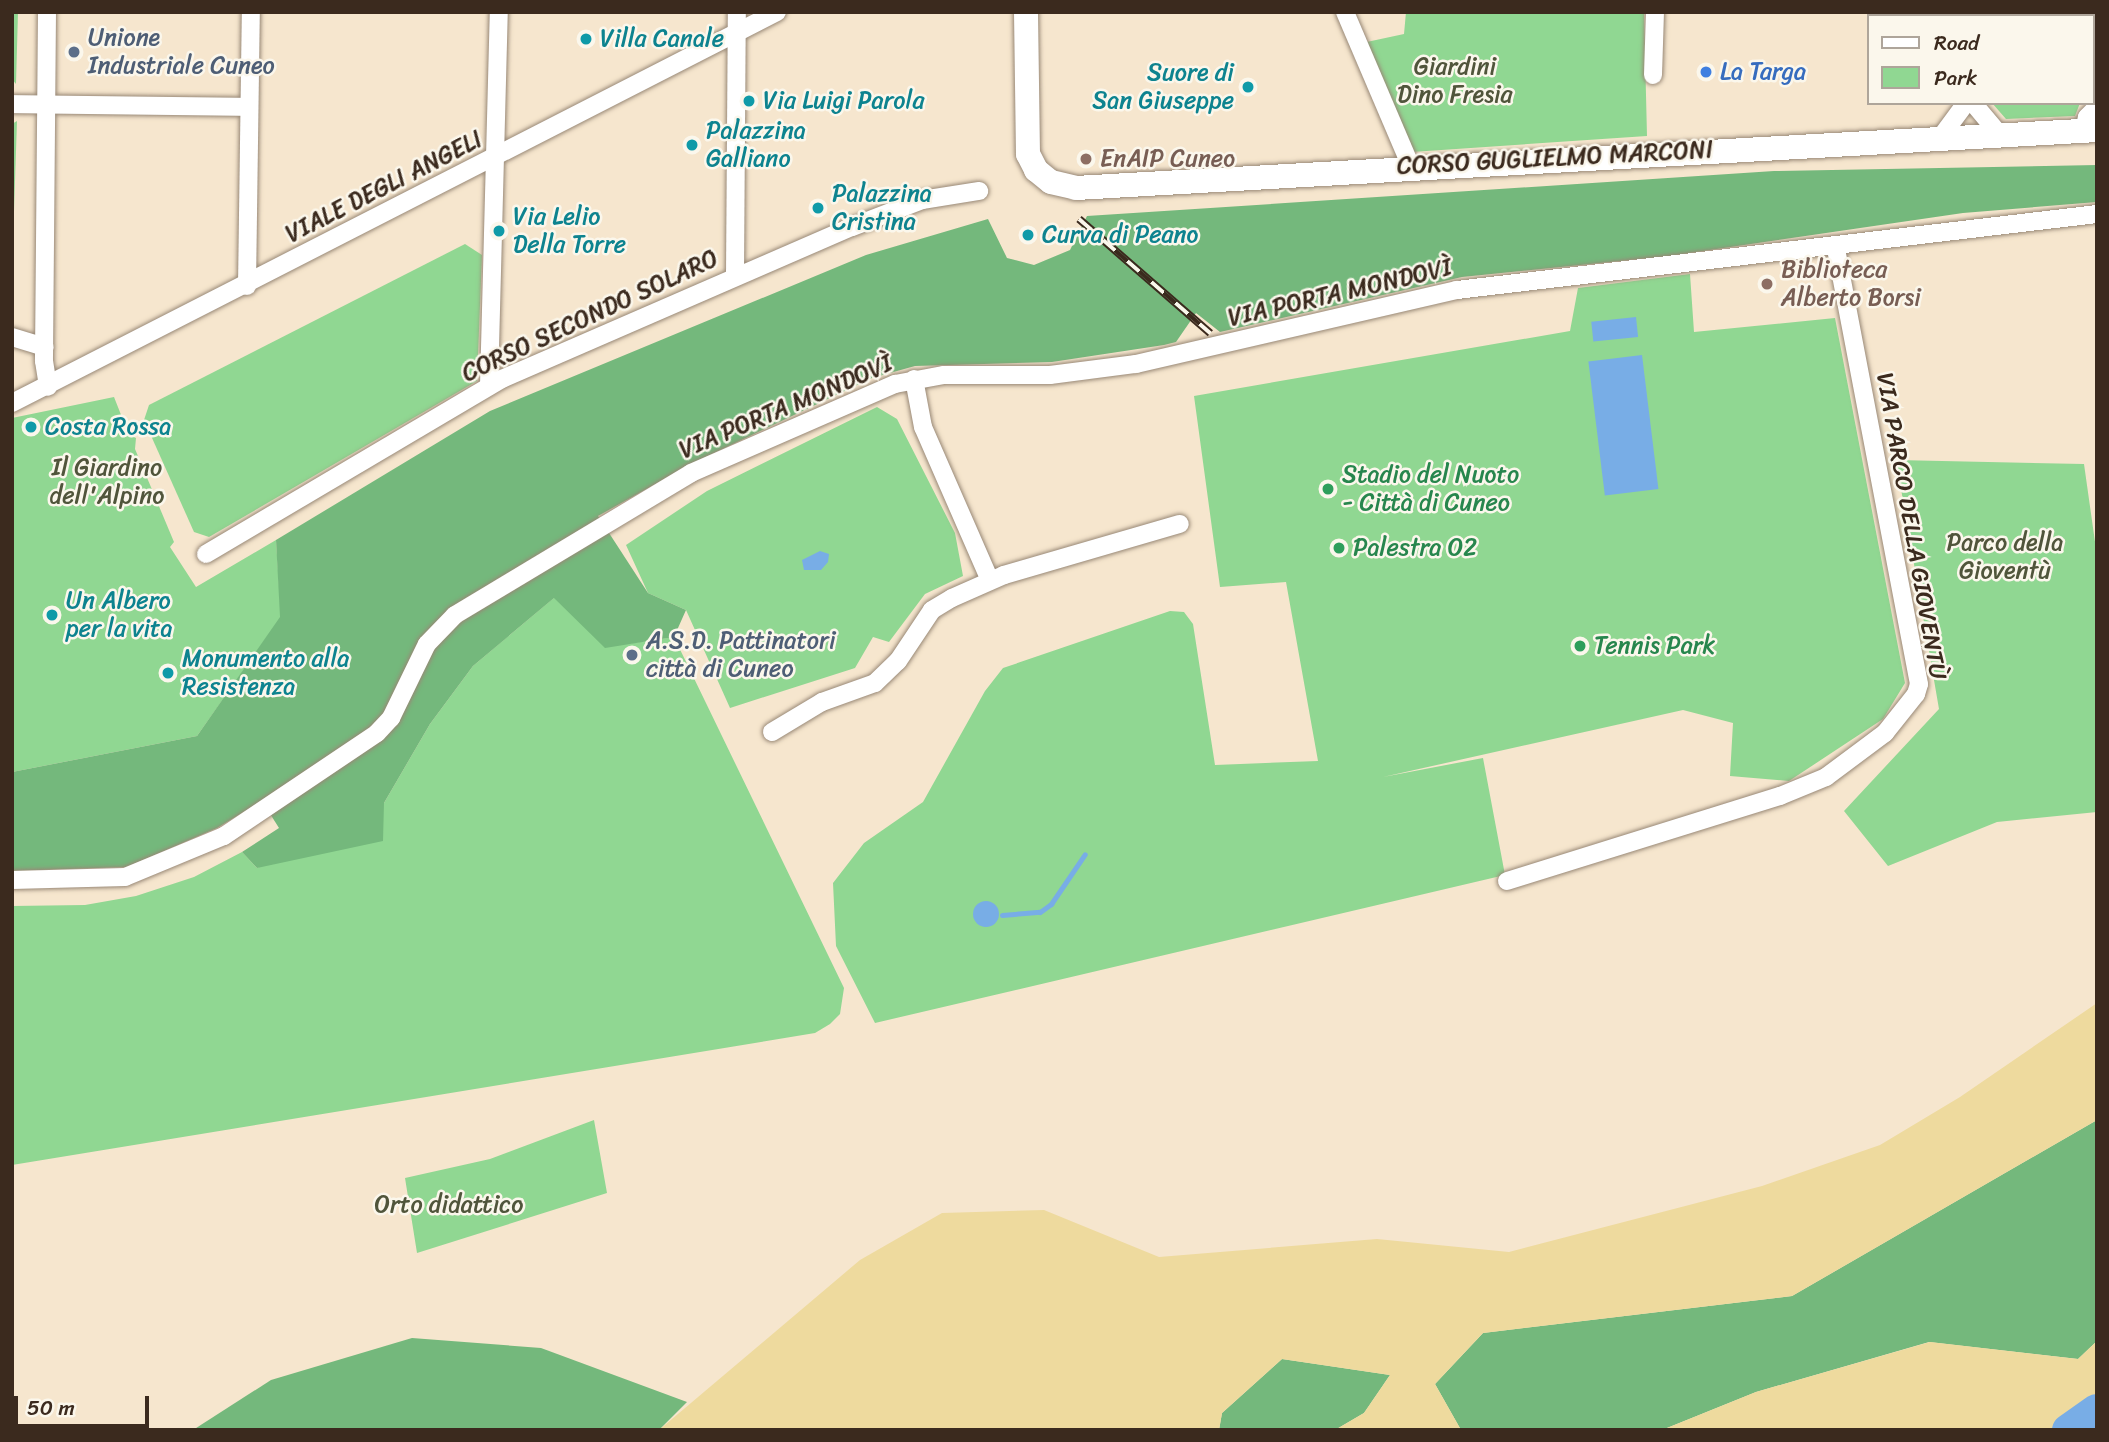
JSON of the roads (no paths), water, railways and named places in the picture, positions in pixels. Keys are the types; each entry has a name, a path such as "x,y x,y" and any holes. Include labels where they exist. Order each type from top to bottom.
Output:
{"street":[{"path":"47,12 44,347 48,387"},
{"path":"247,286 251,12"},
{"path":"489,386 498,155 499,12"},
{"path":"735,275 737,12"},
{"name":"VIALE DEGLI ANGELI","path":"12,403 247,286 778,12"},
{"name":"CORSO GUGLIELMO MARCONI","path":"1026,12 1028,154 1036,170 1051,182 1076,188 2090,130"},
{"path":"1345,12 1411,167"},
{"path":"1653,75 1654,12"},
{"path":"12,104 249,107"},
{"path":"1940,138 1965,105"},
{"path":"1975,105 1999,134"},
{"path":"2090,130 2087,117 2097,107"},
{"name":"CORSO SECONDO SOLARO","path":"206,554 489,386 735,275 922,200 979,191"},
{"name":"VIA PORTA MONDOVÌ","path":"12,880 125,877 224,836 377,733 391,718 427,644 455,615 691,473 868,393 914,379 944,375 1050,375 1136,365 1457,290 2097,214"},
{"name":"VIA PARCO DELLA GIOVENTÙ","path":"1507,881 1780,796 1826,777 1885,733 1916,694 1919,684 1835,245"},
{"path":"12,337 44,347"},
{"path":"914,379 923,427 990,580"},
{"path":"772,732 822,702 875,683 898,660 932,610 990,580 1181,524"}],"water":[{"path":"1636,317 1638,337 1593,342 1591,322"},
{"path":"1642,355 1658,489 1605,496 1588,362"},
{"path":"820,551 829,554 828,562 821,570 804,570 802,560"},
{"path":"986,901 995,905 999,914 995,923 986,927 977,923 973,914 977,905"}],"waterway":[{"path":"1002,915 1040,912 1051,904 1085,854"},
{"path":"2068,1430 2097,1410"}],"railway":[{"path":"1079,219 1210,333"}],"place":[{"name":"Villa Canale","path":"586,39"},
{"name":"Unione Industriale Cuneo","path":"74,52"},
{"name":"La Targa","path":"1706,72"},
{"name":"Suore di San Giuseppe","path":"1248,87"},
{"name":"Via Luigi Parola","path":"749,101"},
{"name":"Palazzina Galliano","path":"692,145"},
{"name":"EnAIP Cuneo","path":"1086,159"},
{"name":"Palazzina Cristina","path":"818,208"},
{"name":"Via Lelio Della Torre","path":"499,231"},
{"name":"Curva di Peano","path":"1028,235"},
{"name":"Biblioteca Alberto Borsi","path":"1767,284"},
{"name":"Costa Rossa","path":"31,427"},
{"name":"Stadio del Nuoto - Città di Cuneo","path":"1328,489"},
{"name":"Palestra O2","path":"1339,548"},
{"name":"Un Albero per la vita","path":"52,615"},
{"name":"Tennis Park","path":"1580,646"},
{"name":"A.S.D. Pattinatori città di Cuneo","path":"632,655"},
{"name":"Monumento alla Resistenza","path":"168,673"}],"park label":[{"name":"Giardini Dino Fresia","path":"1455,81"},
{"name":"Il Giardino dell'Alpino","path":"107,482"},
{"name":"Parco della Gioventù","path":"2005,557"},
{"name":"Orto didattico","path":"449,1205"}]}
